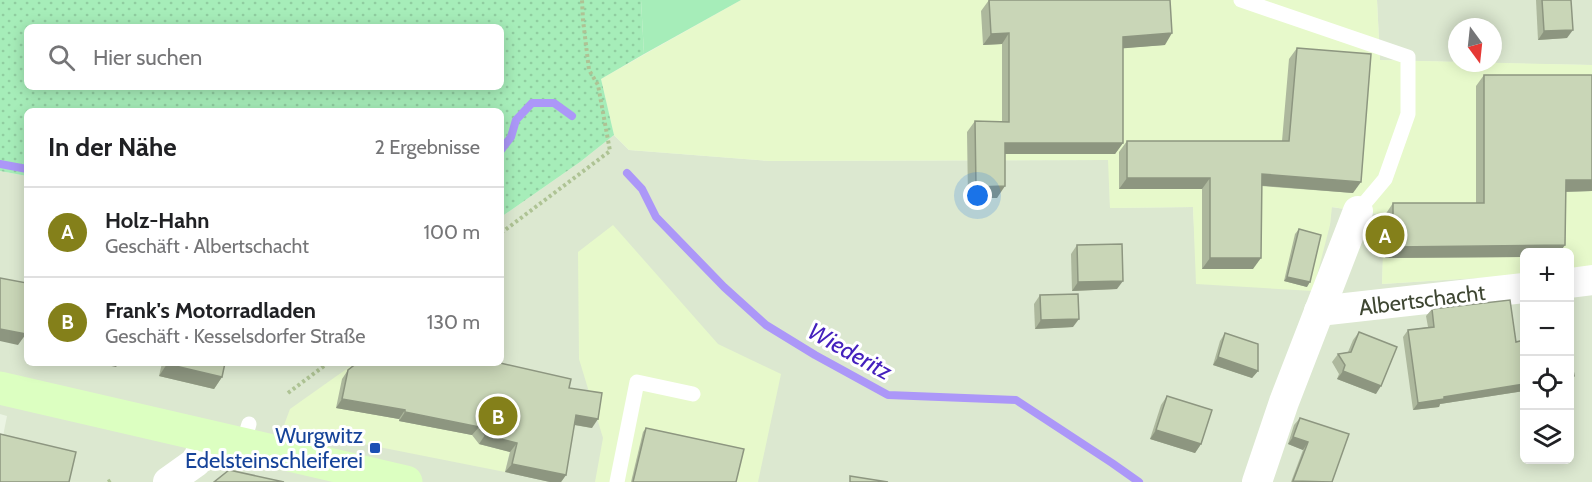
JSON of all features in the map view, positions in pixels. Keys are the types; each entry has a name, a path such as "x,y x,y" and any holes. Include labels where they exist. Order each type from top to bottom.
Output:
{"main road":[{"path":"0,388 204,435 246,434 406,482"}],"street":[{"name":"Albertschacht","path":"1257,482 1284,402 1358,211"},
{"path":"1574,282 1592,280"},
{"name":"Albertschacht","path":"1319,311 1520,288"},
{"path":"168,482 196,462 204,435"}],"lane":[{"path":"1241,0 1408,57 1408,114 1385,179 1358,211"},
{"path":"617,482 637,382 693,394"}],"path":[{"path":"504,231 610,151 598,85 589,70 582,0"},
{"path":"288,393 324,366"},
{"path":"108,482 113,479"}],"shaded area":[{"path":"0,0 641,0 644,54 601,79 614,135 580,162 504,215 504,108 24,108 24,175 0,171"},
{"path":"641,0 741,0 644,54"},
{"path":"741,0 1377,0 1380,60 1448,62 1448,72 1502,72 1502,63 1592,65 1592,266 1574,270 1574,248 1520,248 1520,275 1382,284 1384,215 1332,207 1330,225 1313,291 1196,284 1193,207 1110,208 1108,160 770,161 629,150 614,135 601,79"},
{"path":"1377,0 1592,0 1592,65 1502,63 1502,18 1448,18 1448,62 1380,60"},
{"path":"614,135 629,150 770,161 1109,160 1110,208 1193,207 1197,284 1330,225 1331,207 1385,215 1382,284 1520,275 1520,464 1574,464 1574,270 1592,266 1592,482 0,482 0,451 7,416 0,414 0,171 24,175 24,366 504,366 504,215 580,162"},
{"path":"613,225 718,344 781,374 758,482 595,482 603,438 579,359 578,252"},
{"path":"351,366 468,366 527,379 505,472 283,428 290,409"}],"building":[{"path":"989,0 1170,0 1172,33 1123,37 1123,143 1005,143 1005,186 976,187 975,121 1009,122 1009,33 991,34"},
{"path":"1542,0 1571,0 1573,30 1544,31"},
{"path":"1297,48 1371,54 1361,182 1262,174 1261,258 1210,258 1210,178 1127,178 1127,141 1289,141"},
{"path":"1484,75 1592,75 1592,180 1566,180 1565,245 1393,247 1393,203 1484,203"},
{"path":"1299,229 1321,235 1310,282 1287,277"},
{"path":"1122,244 1123,281 1078,282 1077,245"},
{"path":"0,278 24,282 24,334 0,329"},
{"path":"1078,294 1079,319 1041,320 1040,295"},
{"path":"1510,300 1516,342 1520,341 1520,385 1418,403 1408,330 1434,327 1432,309"},
{"path":"1359,332 1397,347 1381,386 1343,371 1345,365 1338,354 1351,352"},
{"path":"1225,333 1258,344 1258,371 1218,357"},
{"path":"504,364 571,379 569,388 602,393 598,419 576,415 566,475 512,464 517,443 485,435 479,427 405,412 405,410 342,399 348,370 353,366 504,366"},
{"path":"175,366 224,366 222,377"},
{"path":"1167,396 1212,410 1201,444 1156,430"},
{"path":"1300,418 1349,434 1332,482 1293,481 1308,442 1293,437"},
{"path":"646,428 744,449 736,482 633,482"},
{"path":"0,434 76,452 69,482 0,482"},
{"path":"229,470 284,482 214,482"},
{"path":"850,476 888,482 850,482"}],"waterway":[{"name":"Wiederitz","path":"504,146 511,137 516,120 532,103 554,103 572,116"},
{"name":"Wiederitz","path":"0,164 24,168"},
{"name":"Wiederitz","path":"627,173 642,189 656,217 724,287 766,325 815,355 888,395 1016,400 1139,482"}],"place":[{"name":"Holz-Hahn","path":"1385,235"},
{"name":"Frank's Motorradladen","path":"498,416"},
{"name":"Wurgwitz Edelsteinschleiferei","path":"375,448"}]}
